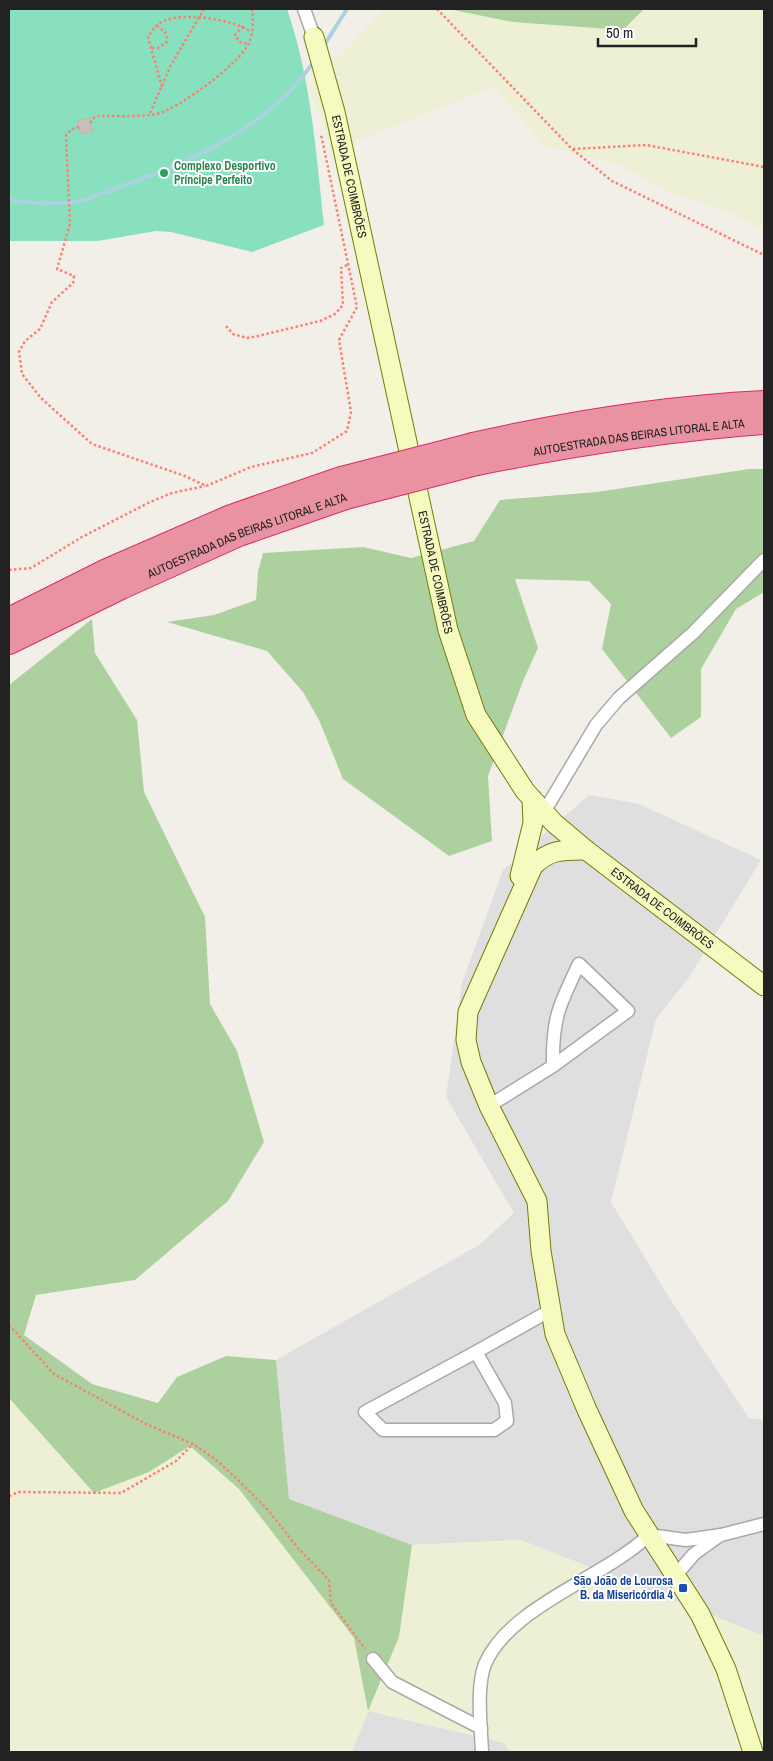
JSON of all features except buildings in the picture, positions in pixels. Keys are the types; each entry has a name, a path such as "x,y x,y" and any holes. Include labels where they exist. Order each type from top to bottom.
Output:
{"highway":[{"name":"AUTOESTRADA DAS BEIRAS LITORAL E ALTA","path":"9,620 107,571 222,521 475,454 556,426 629,414 764,403"},
{"name":"AUTOESTRADA DAS BEIRAS LITORAL E ALTA","path":"475,454 764,422"},
{"name":"AUTOESTRADA DAS BEIRAS LITORAL E ALTA","path":"9,642 121,587 344,488"}],"street":[{"path":"304,9 314,37"},
{"name":"ESTRADA DE COIMBRÕES","path":"314,37 328,88 448,630 476,716 525,791 544,811 586,850 764,986"},
{"path":"753,1752 726,1669 700,1614 634,1511 587,1410 555,1334 541,1251 537,1200 490,1106 471,1062 466,1040 468,1012 532,866 544,811 596,725 619,698 693,633 764,560"},
{"path":"506,924 529,846 534,810 544,811"},
{"path":"532,866 544,855 564,850 586,850"},
{"path":"490,1106 553,1066 628,1011 579,964 560,1003 552,1033 553,1066"},
{"path":"476,1352 505,1403 506,1421 494,1430 383,1430 365,1412 551,1310"},
{"path":"649,1535 686,1540 721,1535 764,1524"},
{"path":"482,1752 481,1691 485,1665 512,1628 550,1600 632,1551 649,1535"},
{"path":"675,1576 694,1554 721,1535"},
{"path":"373,1659 392,1682 481,1728"}],"path":[{"path":"149,114 152,111 171,65 204,9"},
{"path":"90,123 99,116 149,114 165,111 186,100 226,67 249,44 252,32 252,9"},
{"path":"437,9 572,149 612,182 764,255"},
{"path":"162,87 148,37 163,21 198,18 243,26 252,32"},
{"path":"152,48 158,48 167,42 168,36 165,31 157,26"},
{"path":"243,26 235,35 240,42 249,44"},
{"path":"79,127 72,129 66,135 70,224 57,268 74,276 74,283 52,302 40,329 25,341 19,352 22,374 41,398 92,444 185,476 206,486"},
{"path":"9,570 31,568 82,537 150,502 172,493 206,486 251,467 312,453 347,431 351,412 339,340 357,307 321,134"},
{"path":"572,149 646,145 764,167"},
{"path":"226,326 233,334 247,338 320,321 335,314 343,305 341,268 347,264"},
{"path":"9,1325 54,1374 137,1420 193,1444 215,1459 268,1510 298,1548 329,1580 331,1603 373,1659"},
{"path":"9,1496 19,1492 121,1493 176,1462 193,1444"}],"shaded area":[{"path":"589,795 639,804 761,860 690,976 656,1019 611,1202 670,1299 749,1418 764,1420 764,1636 521,1540 412,1545 289,1499 276,1360 479,1245 514,1213 446,1097 462,983 503,870"},
{"path":"368,1711 505,1743 509,1752 352,1752"}],"green space":[{"name":"Complexo Desportivo Príncipe Perfeito","path":"9,9 287,9 302,62 312,115 324,225 252,252 171,232 156,231 98,241 9,241"},
{"path":"385,9 448,9 513,22 623,30 644,9 764,9 764,231 729,212 675,195 619,165 543,145 495,87 330,151 327,135 308,87"},
{"path":"448,9 644,9 623,30 513,22"},
{"path":"749,469 764,469 764,592 736,609 701,669 701,717 671,738 602,649 611,604 589,581 515,579 538,648 523,681 488,776 492,841 449,856 343,779 319,720 303,692 267,651 167,622 214,615 256,600 258,572 263,553 363,547 411,558 474,541 500,500 597,492"},
{"path":"92,619 95,653 137,720 144,792 205,917 210,1004 237,1051 264,1142 228,1201 135,1280 36,1295 24,1335 92,1384 158,1403 177,1377 226,1356 276,1360 289,1499 412,1545 399,1637 368,1711 354,1638 239,1489 190,1446 149,1472 94,1493 9,1398 9,685"},
{"path":"9,1398 94,1493 149,1472 190,1446 239,1489 354,1638 368,1710 399,1637 412,1545 521,1540 764,1636 764,1752 509,1752 505,1743 368,1711 352,1752 9,1752"}],"waterway":[{"path":"323,47 347,9"},
{"path":"9,200 33,203 79,201 175,166 228,139 252,123 275,105 296,84 314,61"}],"place":[{"name":"Complexo Desportivo Príncipe Perfeito","path":"164,173"},
{"name":"São João de Lourosa B. da Misericórdia 4","path":"683,1588"}]}
